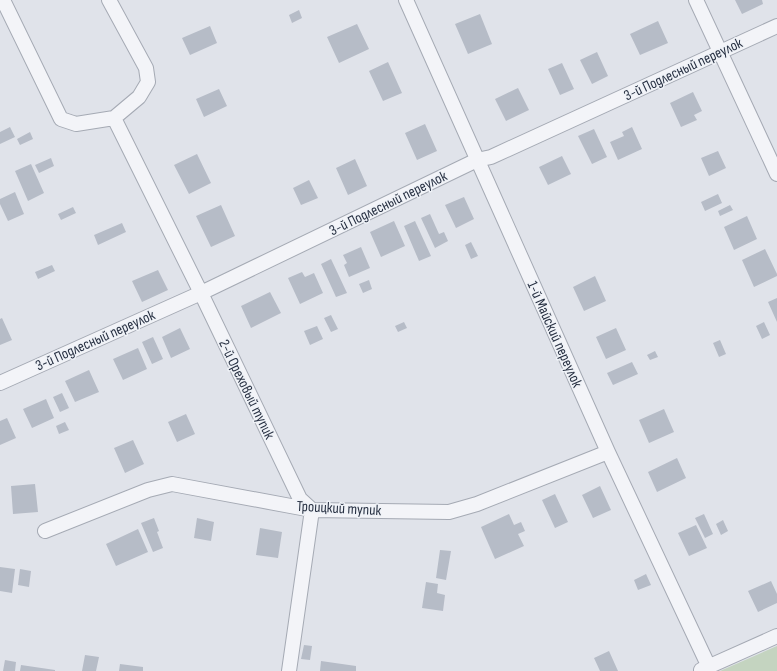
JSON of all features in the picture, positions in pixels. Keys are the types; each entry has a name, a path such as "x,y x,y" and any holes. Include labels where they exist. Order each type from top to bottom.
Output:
{"street":[{"path":"3,0 61,119 76,124 114,118 139,96 148,82 146,68 109,0"},
{"name":"1-й Майский переулок","path":"406,0 704,670"},
{"path":"696,0 777,174"},
{"name":"3-й Подлесный переулок","path":"0,383 201,293 477,160 498,154 777,26"},
{"name":"2-й Ореховый тупик","path":"114,118 201,293 300,499 312,510"},
{"name":"Троицкий тупик","path":"45,531 148,490 172,484 312,510 449,512 477,504 608,452"},
{"path":"289,671 312,510"},
{"path":"704,670 777,636"}],"green space":[{"path":"777,646 777,671 720,671"}],"building":[{"path":"735,0 762,0 763,4 742,14"},
{"path":"299,10 302,18 292,23 289,15"},
{"path":"480,14 492,44 468,54 455,24"},
{"path":"658,21 668,43 640,55 630,34"},
{"path":"357,24 369,49 339,63 327,37"},
{"path":"210,26 217,43 190,55 182,38"},
{"path":"597,52 608,76 592,84 580,60"},
{"path":"388,62 402,93 383,101 369,71"},
{"path":"562,63 574,89 560,95 548,69"},
{"path":"518,88 529,110 506,121 495,99"},
{"path":"219,89 227,106 204,117 196,99"},
{"path":"693,92 702,111 694,115 697,120 681,127 670,103"},
{"path":"425,124 437,151 417,160 405,133"},
{"path":"10,127 15,137 0,144 0,132"},
{"path":"632,127 642,149 618,160 610,142 624,136 622,132"},
{"path":"594,129 607,157 592,164 578,136"},
{"path":"30,132 33,139 20,145 17,139"},
{"path":"718,151 726,168 709,176 701,158"},
{"path":"197,154 211,183 189,194 174,165"},
{"path":"562,156 571,174 548,185 539,167"},
{"path":"51,158 54,166 39,173 35,165"},
{"path":"355,159 367,186 348,195 336,168"},
{"path":"31,164 44,193 28,201 15,171"},
{"path":"309,180 318,198 301,205 293,188"},
{"path":"15,192 24,214 8,221 0,204 0,199"},
{"path":"718,194 722,203 705,211 701,202"},
{"path":"464,197 474,219 456,228 445,205"},
{"path":"221,205 235,236 211,247 196,216"},
{"path":"730,205 733,210 720,216 718,211"},
{"path":"73,207 76,213 61,220 58,214"},
{"path":"430,214 439,234 444,232 448,241 435,248 421,218"},
{"path":"747,216 757,239 734,250 724,227"},
{"path":"394,221 405,246 381,257 370,232"},
{"path":"415,221 431,256 419,261 404,226"},
{"path":"122,223 126,232 98,245 94,235"},
{"path":"471,242 478,256 471,259 465,245"},
{"path":"361,247 370,268 349,277 344,265 347,263 343,255"},
{"path":"765,249 777,276 754,287 742,260"},
{"path":"331,259 347,293 336,297 321,264"},
{"path":"52,265 55,271 38,279 35,272"},
{"path":"158,270 168,290 142,302 132,281"},
{"path":"302,272 305,277 314,273 323,293 300,304 288,278"},
{"path":"595,276 606,301 584,311 573,287"},
{"path":"369,280 372,289 363,293 359,284"},
{"path":"270,292 281,313 251,328 241,306"},
{"path":"777,298 777,322 768,302"},
{"path":"331,315 338,329 331,332 324,318"},
{"path":"2,318 12,340 0,345 0,319"},
{"path":"404,322 407,328 398,332 395,326"},
{"path":"764,322 770,335 762,339 756,326"},
{"path":"317,326 323,339 310,345 304,331"},
{"path":"180,328 190,349 171,358 162,337"},
{"path":"616,328 626,350 606,359 596,337"},
{"path":"153,337 163,359 152,364 142,342"},
{"path":"720,340 726,354 719,357 713,343"},
{"path":"138,348 147,369 123,380 113,359"},
{"path":"655,351 658,357 650,360 647,355"},
{"path":"632,362 638,374 613,385 607,373"},
{"path":"89,370 99,392 75,402 65,381"},
{"path":"62,393 69,408 60,412 53,397"},
{"path":"46,399 54,418 32,428 23,409"},
{"path":"664,409 674,432 649,443 639,420"},
{"path":"186,414 195,434 177,442 168,422"},
{"path":"7,418 16,438 0,445 0,421"},
{"path":"65,422 69,430 59,434 56,426"},
{"path":"133,440 144,464 125,473 114,448"},
{"path":"677,458 686,478 657,492 648,472"},
{"path":"35,484 38,512 13,514 11,486"},
{"path":"600,486 611,510 593,518 582,495"},
{"path":"555,494 568,522 555,528 542,500"},
{"path":"509,514 514,525 521,522 525,531 518,534 524,546 495,559 481,527"},
{"path":"704,514 713,534 705,538 695,518"},
{"path":"154,518 163,548 153,552 141,523"},
{"path":"197,518 214,522 211,541 194,538"},
{"path":"723,520 728,531 721,535 716,524"},
{"path":"696,525 707,548 689,556 678,533"},
{"path":"260,528 282,532 278,558 256,555"},
{"path":"138,529 148,552 116,566 106,544"},
{"path":"440,550 451,551 446,580 436,578"},
{"path":"0,567 15,569 12,593 0,591"},
{"path":"20,569 31,571 29,587 18,585"},
{"path":"646,574 651,585 638,590 634,580"},
{"path":"771,581 777,594 777,603 758,612 748,591"},
{"path":"426,582 438,584 437,593 445,595 443,611 422,608"},
{"path":"304,645 312,646 310,660 301,659"},
{"path":"609,651 618,671 600,671 594,658"},
{"path":"85,655 99,657 96,671 82,671"},
{"path":"5,660 16,662 15,671 3,671"},
{"path":"321,661 356,666 356,671 320,671"},
{"path":"120,664 143,667 143,671 119,671"},
{"path":"21,665 55,670 55,671 20,671"}]}
